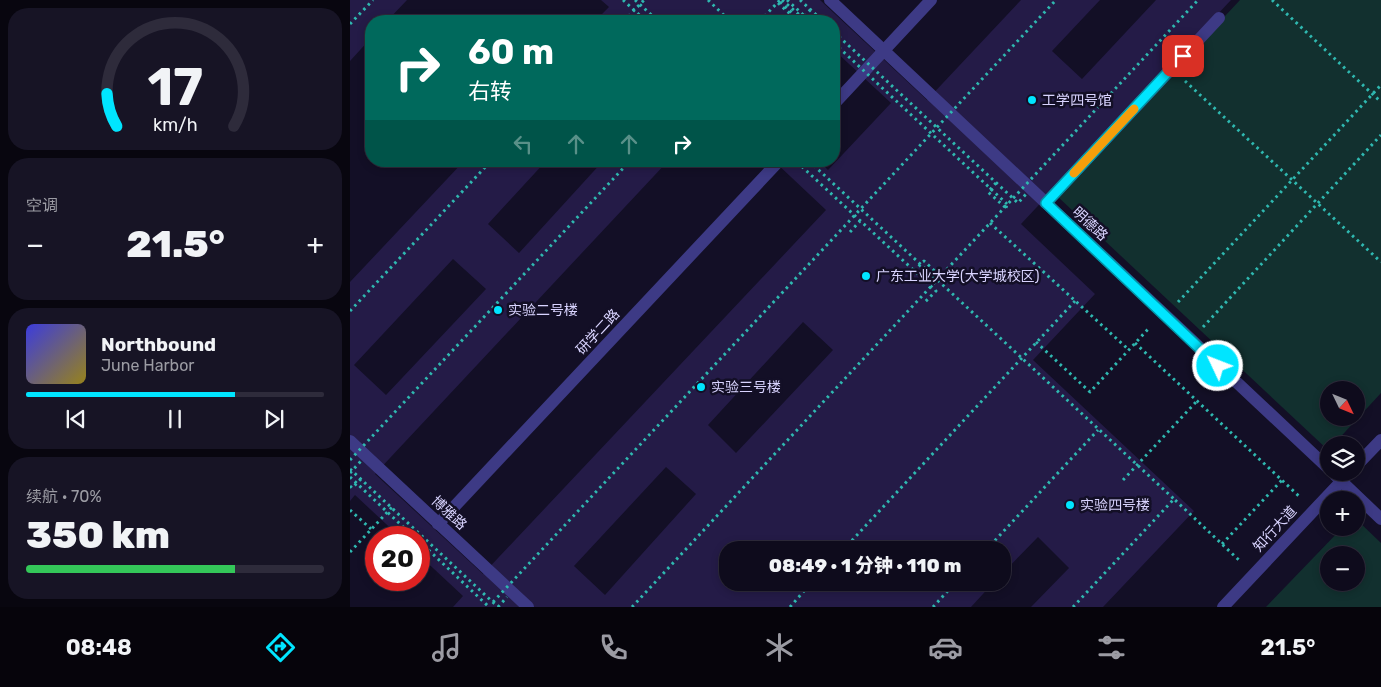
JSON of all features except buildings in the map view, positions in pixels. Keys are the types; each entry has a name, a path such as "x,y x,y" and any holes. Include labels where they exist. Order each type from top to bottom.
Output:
{"lane":[{"name":"明德路","path":"830,0 1320,461"},
{"path":"840,98 931,0"},
{"path":"1046,203 1219,18"},
{"name":"研学二路","path":"438,524 773,167"},
{"path":"1365,457 1381,440"},
{"name":"博雅路","path":"350,441 528,607"},
{"name":"知行大道","path":"1223,607 1336,481"},
{"path":"1346,481 1381,519"}],"path":[{"path":"350,24 373,0"},
{"path":"623,0 639,15"},
{"path":"635,0 652,15"},
{"path":"630,15 644,0"},
{"path":"708,0 724,15"},
{"path":"787,0 803,15"},
{"path":"800,0 816,15"},
{"path":"493,602 1056,0"},
{"path":"632,607 1198,0"},
{"path":"1272,0 1381,102"},
{"path":"766,15 781,1 794,15"},
{"path":"840,38 1018,203 1027,193"},
{"path":"840,50 1007,204"},
{"path":"1171,69 1381,262"},
{"path":"1036,342 1090,392 1381,84"},
{"path":"1191,340 1381,135"},
{"path":"350,311 486,167"},
{"path":"350,460 624,167"},
{"path":"802,167 936,291 925,302"},
{"path":"815,167 1243,564"},
{"path":"996,183 988,192 1006,208 1007,204"},
{"path":"850,232 860,221"},
{"path":"990,223 1129,350"},
{"path":"914,271 924,261 942,278 937,279"},
{"path":"851,541 1075,301"},
{"path":"1135,344 1303,500"},
{"path":"1123,480 1197,401"},
{"path":"994,541 1098,430"},
{"path":"350,473 361,461"},
{"path":"350,469 498,607 507,596"},
{"path":"350,477 402,526"},
{"path":"350,486 352,488 361,479"},
{"path":"1222,544 1282,480"},
{"path":"1073,607 1174,499"},
{"path":"374,526 397,502"},
{"path":"350,510 368,526"},
{"path":"350,552 365,536"},
{"path":"430,551 489,607"},
{"path":"790,607 804,591"},
{"path":"933,607 948,591"}],"green space":[{"path":"1240,0 1381,0 1381,393 1365,410 1365,381 1320,381 1320,426 1351,426 1341,436 1320,436 1320,443 1057,196"},
{"path":"1365,528 1381,543 1381,607 1266,607 1320,551 1320,591 1365,591 1365,546 1325,546 1334,536 1365,536"}],"slow traffic":[{"path":"1074,173 1134,109"}],"place":[{"name":"工学四号馆","path":"1032,100"},
{"name":"广东工业大学(大学城校区)","path":"866,276"},
{"name":"实验二号楼","path":"498,310"},
{"name":"实验三号楼","path":"701,387"},
{"name":"实验四号楼","path":"1070,505"}],"route":[{"path":"1183,56 1046,203 1218,366"}]}
